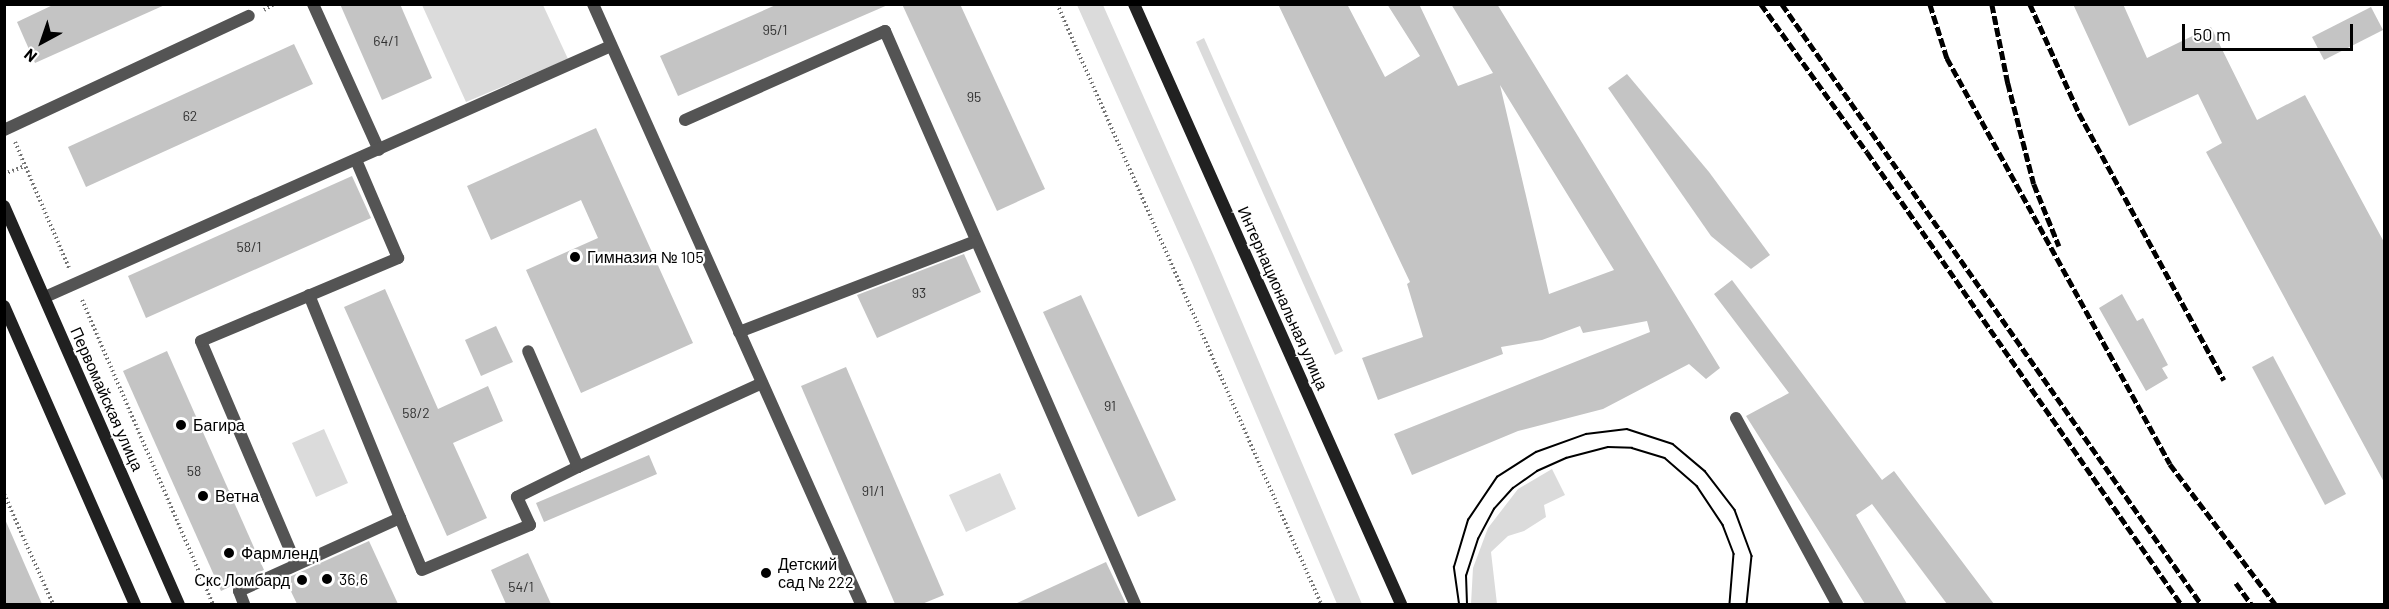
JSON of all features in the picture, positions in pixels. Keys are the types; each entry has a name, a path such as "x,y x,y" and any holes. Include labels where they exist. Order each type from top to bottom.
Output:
{"main road":[{"name":"Интернациональная улица","path":"1134,4 1401,604"},
{"name":"Первомайская улица","path":"4,206 179,604"},
{"path":"4,306 135,604"}],"lane":[{"path":"313,4 379,150"},
{"path":"593,4 861,604"},
{"path":"7,129 249,16"},
{"path":"685,120 885,31 1135,604"},
{"path":"45,297 611,46"},
{"path":"296,564 201,341 398,258 356,160"},
{"path":"739,332 976,241"},
{"path":"309,295 422,570 530,525 517,496 762,383"},
{"path":"528,351 578,467"},
{"path":"1736,418 1837,604"},
{"path":"244,604 239,591 400,518"}],"path":[{"path":"1057,4 1321,604"},
{"path":"7,129 26,166 213,604"},
{"path":"4,174 26,166"},
{"path":"4,494 54,603"}],"shaded area":[{"path":"422,5 543,5 568,59 466,102"},
{"path":"1077,5 1103,5 1214,256 1362,604 1337,604 1193,265"},
{"path":"1204,38 1343,351 1335,355 1196,42"},
{"path":"324,429 348,483 316,497 292,443"},
{"path":"1552,469 1565,495 1544,505 1546,517 1524,531 1508,536 1491,552 1497,604 1471,604 1473,568 1488,528 1518,489"},
{"path":"1000,473 1016,509 966,532 949,495"}],"building":[{"path":"55,4 167,4 35,63 17,22"},
{"path":"340,4 400,4 432,78 382,100"},
{"path":"778,4 890,4 678,96 660,56"},
{"path":"902,4 960,4 1045,189 997,211"},
{"path":"1278,4 1347,4 1385,77 1420,56 1387,4 1419,4 1458,86 1493,73 1451,4 1497,4 1720,368 1706,379 1689,364 1603,409 1518,431 1412,475 1394,434 1650,332 1647,321 1583,333 1580,326 1542,340 1501,347 1503,354 1378,400 1362,358 1423,337 1407,284 1410,282","holes":["1500,85 1614,270 1549,294"]},
{"path":"2073,4 2123,4 2147,58 2211,27 2257,120 2305,95 2385,244 2385,484 2206,152 2222,143 2198,94 2129,126"},
{"path":"2371,7 2383,30 2324,60 2312,37"},
{"path":"294,44 313,84 86,187 68,147"},
{"path":"1627,74 1709,172 1770,255 1751,269 1711,236 1608,88"},
{"path":"596,128 693,343 581,393 526,270 598,238 581,200 491,240 467,186"},
{"path":"352,176 371,218 146,318 128,276"},
{"path":"964,254 981,292 877,338 857,295"},
{"path":"1732,280 1882,480 1894,471 1994,604 1947,604 1872,504 1856,515 1907,604 1865,604 1746,416 1789,393 1714,294"},
{"path":"385,289 438,409 488,386 503,421 453,443 487,518 447,536 344,307"},
{"path":"2122,294 2137,321 2143,318 2168,365 2162,368 2168,378 2146,391 2099,308"},
{"path":"1081,295 1176,500 1138,517 1043,312"},
{"path":"496,326 513,362 481,376 465,340"},
{"path":"167,351 264,570 221,591 123,371"},
{"path":"2273,356 2346,494 2325,505 2252,367"},
{"path":"846,367 944,595 922,604 895,604 801,386"},
{"path":"649,455 657,474 544,522 536,503"},
{"path":"4,517 42,604 4,604"},
{"path":"369,541 398,604 297,604 285,579"},
{"path":"528,553 551,604 506,604 491,570"},
{"path":"1106,562 1126,604 1015,604"}],"tram line":[{"path":"1459,604 1454,567 1468,520 1497,477 1536,452 1586,434 1627,429 1673,444 1705,471 1735,510 1752,556 1747,604"},
{"path":"1467,604 1466,576 1478,539 1494,509 1513,488 1537,471 1566,458 1608,447 1632,448 1665,458 1697,486 1723,525 1734,554 1730,604"}],"railway":[{"path":"1761,4 1867,152 2181,604"},
{"path":"1782,4 2201,604"},
{"path":"1930,4 1947,58 2170,464 2275,604"},
{"path":"1992,4 2008,83 2034,184 2059,246"},
{"path":"2030,4 2079,113 2224,380"},
{"path":"2236,583 2251,604"}],"place":[{"name":"Гимназия № 105","path":"575,257"},
{"name":"Багира","path":"181,425"},
{"name":"Ветна","path":"203,496"},
{"name":"Фармленд","path":"229,553"},
{"name":"Детский сад № 222","path":"766,573"},
{"name":"36,6","path":"327,579"},
{"name":"Скс Ломбард","path":"302,580"}]}
